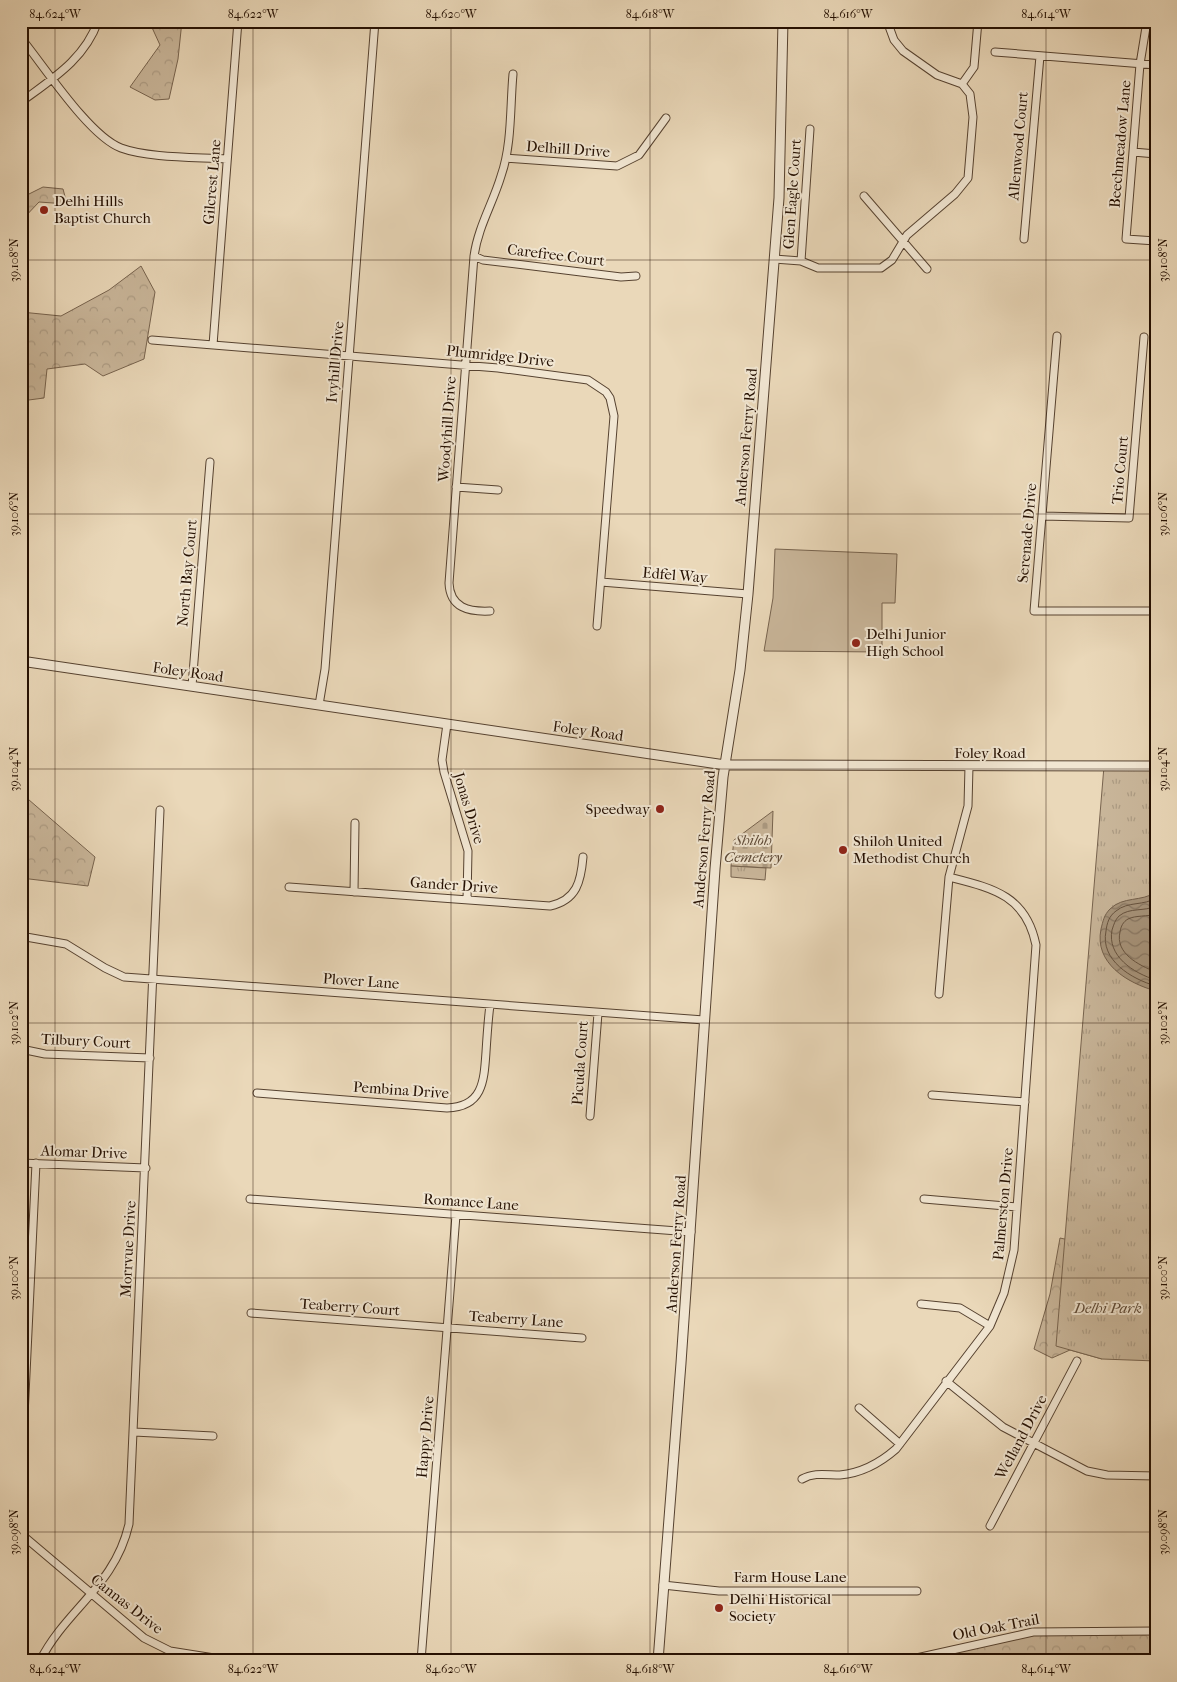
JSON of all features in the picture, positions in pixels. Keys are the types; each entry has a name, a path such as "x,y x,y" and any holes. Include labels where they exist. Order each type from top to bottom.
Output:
{"street":[{"path":"21,102 83,52 98,21"},
{"name":"Gilcrest Lane","path":"213,345 238,21"},
{"name":"Ivyhill Drive","path":"319,705 324,669 376,21"},
{"name":"Anderson Ferry Road","path":"658,1661 691,1232 704,1020 725,765 740,670 748,594 774,259 782,145 783,21"},
{"path":"774,259 801,261 818,268 881,268 892,260 911,230 955,194 968,178 974,117 970,94 962,84 937,75 903,50 894,40 886,21"},
{"path":"962,84 974,67 978,21"},
{"name":"Beechmeadow Lane","path":"1147,21 1140,64 1126,239 1156,241"},
{"path":"21,38 92,129 111,143 134,152 228,159"},
{"path":"995,52 1156,65"},
{"name":"Allenwood Court","path":"1024,239 1040,56"},
{"name":"Woodyhill Drive","path":"490,611 465,610 453,600 449,591 474,256 480,229 502,176 506,158 513,74"},
{"name":"Delhill Drive","path":"506,158 617,166 639,155 666,118"},
{"name":"Glen Eagle Court","path":"801,261 810,129"},
{"path":"1133,152 1156,154"},
{"path":"864,196 927,268"},
{"name":"Carefree Court","path":"474,256 483,260 622,277 636,276"},
{"name":"Serenade Drive","path":"1057,336 1034,611 1156,612"},
{"name":"Trio Court","path":"1042,516 1129,518 1144,337"},
{"name":"Plumridge Drive","path":"152,340 466,365 588,380 601,387 610,398 614,416 597,626"},
{"name":"North Bay Court","path":"192,686 210,462"},
{"path":"456,487 498,490"},
{"name":"Edfel Way","path":"601,582 748,594"},
{"name":"Foley Road","path":"21,661 725,765 1156,766"},
{"name":"Jonas Drive","path":"447,724 442,760 468,851 467,900"},
{"path":"939,994 949,877 968,806 969,766"},
{"name":"Morrvue Drive","path":"40,1661 52,1641 115,1564 126,1537 130,1510 160,810"},
{"path":"354,892 356,823"},
{"name":"Gander Drive","path":"289,887 544,906 557,905 569,898 578,886 583,857"},
{"name":"Palmerston Drive","path":"802,1479 810,1475 841,1475 865,1469 886,1457 900,1444 946,1381 990,1326 1008,1280 1014,1250 1036,956 1034,935 1025,915 1002,894 984,886 949,877"},
{"name":"Plover Lane","path":"26,937 66,944 105,968 124,977 704,1020"},
{"name":"Pembina Drive","path":"257,1093 447,1108 461,1106 478,1093 484,1079 490,1005"},
{"name":"Picuda Court","path":"590,1116 598,1013"},
{"name":"Tilbury Court","path":"21,1049 45,1054 150,1058"},
{"path":"932,1095 1025,1102"},
{"name":"Alomar Drive","path":"21,1163 146,1168"},
{"path":"21,1479 36,1163"},
{"name":"Romance Lane","path":"250,1199 691,1232"},
{"path":"924,1199 1017,1206"},
{"name":"Happy Drive","path":"421,1661 456,1215"},
{"path":"921,1304 960,1308 990,1326"},
{"name":"Teaberry Court","path":"251,1313 448,1328"},
{"name":"Teaberry Lane","path":"448,1328 582,1338"},
{"name":"Welland Drive","path":"990,1526 1077,1361"},
{"path":"946,1381 988,1416 1033,1443 1092,1473 1156,1476"},
{"path":"859,1408 900,1444"},
{"path":"134,1432 213,1436"},
{"name":"Cannas Drive","path":"21,1534 135,1631 156,1645 184,1654 233,1661"},
{"name":"Farm House Lane","path":"663,1584 719,1591 917,1591"},
{"name":"Old Oak Trail","path":"903,1661 1033,1632 1156,1631"}],"green space":[{"path":"149,21 182,21 178,59 169,99 155,100 130,87 160,45"},
{"path":"43,187 63,189 67,204 39,202 21,221 21,198"},
{"path":"141,266 155,292 144,359 103,376 85,364 47,369 44,398 21,401 21,312 61,316 109,290"},
{"path":"775,549 897,554 895,603 882,603 882,652 764,651 773,598"},
{"name":"Delhi Park","path":"1104,766 1156,766 1156,1361 1102,1359 1056,1346"},
{"path":"21,793 95,857 88,886 21,878"},
{"name":"Shiloh Cemetery","path":"773,811 771,868 731,866 734,840"},
{"path":"731,866 766,868 765,880 731,877"},
{"path":"1060,1238 1087,1244 1108,1333 1102,1359 1070,1350 1052,1358 1034,1349 1050,1294"},
{"path":"1156,1631 1156,1661 913,1661 1012,1635"}],"water":[{"path":"1156,892 1156,991 1134,983 1115,970 1103,952 1100,941 1103,921 1110,909 1121,902 1145,897"}],"place":[{"name":"Delhi Hills Baptist Church","path":"44,210"},
{"name":"Delhi Junior High School","path":"856,643"},
{"name":"Speedway","path":"660,809"},
{"name":"Shiloh United Methodist Church","path":"843,850"},
{"name":"Delhi Historical Society","path":"719,1608"}]}
